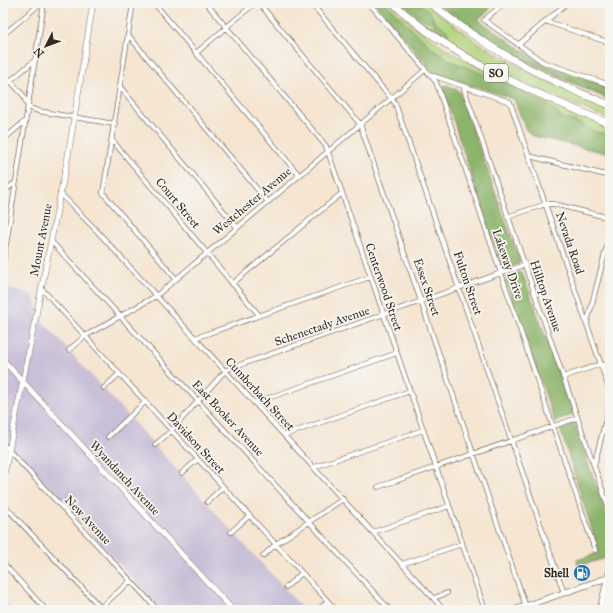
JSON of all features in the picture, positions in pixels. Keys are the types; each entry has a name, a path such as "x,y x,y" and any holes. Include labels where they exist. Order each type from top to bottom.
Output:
{"highway":[{"name":"SO","path":"393,3 427,32 476,63 546,97 610,124"},
{"name":"SO","path":"430,3 474,36 510,58 559,83 610,105"}],"main road":[{"path":"600,610 610,570"},
{"path":"521,609 609,577"}],"street":[{"path":"3,34 40,3"},
{"path":"3,264 44,3"},
{"name":"Mount Avenue","path":"3,480 75,117 93,3"},
{"path":"133,3 103,193 176,279"},
{"path":"154,3 299,175"},
{"name":"Centerwood Street","path":"206,3 326,146 485,610"},
{"path":"196,53 255,3"},
{"name":"Essex Street","path":"259,3 360,124 474,454 521,609"},
{"name":"Fulton Street","path":"311,3 392,98 564,593"},
{"name":"Lakeway Drive","path":"369,3 436,82 596,550"},
{"path":"504,3 484,20 543,62 610,85"},
{"path":"518,44 567,3"},
{"path":"545,21 610,43"},
{"path":"129,36 268,202"},
{"path":"3,87 36,59"},
{"name":"Westchester Avenue","path":"69,350 84,336 156,296 425,70"},
{"path":"3,73 23,95 28,107 38,111 115,124"},
{"path":"431,75 463,86"},
{"name":"Nevada Road","path":"463,86 510,102 610,391"},
{"name":"Hilltop Avenue","path":"463,86 610,512"},
{"path":"120,87 238,227"},
{"path":"3,140 26,121"},
{"name":"Court Street","path":"112,140 259,316"},
{"path":"529,156 610,176"},
{"path":"3,192 16,181"},
{"name":"Cumberbach Street","path":"60,193 285,435 444,610"},
{"path":"232,284 342,193"},
{"path":"507,217 546,204 554,204 610,218"},
{"path":"587,324 610,234"},
{"name":"East Booker Avenue","path":"51,241 390,610"},
{"name":"Schenectady Avenue","path":"155,445 171,431 225,371 524,265"},
{"path":"195,338 370,277"},
{"name":"Davidson Street","path":"42,289 336,610"},
{"path":"254,403 397,353"},
{"name":"Wyandanch Avenue","path":"3,360 232,610"},
{"path":"563,377 601,364 610,366"},
{"path":"104,388 119,374"},
{"path":"285,435 410,392"},
{"path":"108,437 145,402"},
{"path":"594,466 610,403"},
{"path":"378,487 512,442 577,418"},
{"path":"314,467 423,430"},
{"name":"New Avenue","path":"3,444 158,610"},
{"path":"182,473 197,460"},
{"path":"207,502 223,488"},
{"path":"263,556 276,544 343,499"},
{"path":"3,504 101,609 130,581"},
{"path":"373,532 449,506"},
{"path":"231,532 249,516"},
{"path":"402,564 462,544"},
{"path":"3,564 46,610"},
{"path":"286,587 302,573"},
{"path":"434,598 447,593"},
{"path":"318,610 328,601"}],"shaded area":[{"path":"3,284 7,288 33,295 43,322 304,610 162,610 3,438"},
{"path":"3,598 14,610 3,610"}],"green space":[{"path":"374,3 384,3 433,49 451,61 511,86 554,109 560,117 576,122 598,133 610,134 610,154 533,136 526,130 514,99 434,73"},
{"path":"384,3 389,3 438,43 465,60 493,75 610,126 610,134 598,133 576,122 560,117 554,109 511,86 451,61 433,49"},
{"path":"398,3 425,3 477,42 499,55 534,74 610,108 610,120 548,93 465,53 444,40"},
{"path":"405,3 423,6 430,12 434,21 448,32 447,36 434,27 433,21 421,18"},
{"path":"436,3 506,50 610,100 564,80 498,46 477,33"},
{"path":"439,3 486,3 491,9 478,19 539,62 610,88 610,99 506,50"},
{"path":"447,85 459,91 520,262 519,264 504,269 502,268 442,86"},
{"path":"519,272 523,275 574,414 555,422 506,282 506,277"},
{"path":"574,423 610,525 610,546 606,558 578,566 577,560 599,553 560,428"}],"place":[{"name":"Shell","path":"582,573"}]}
